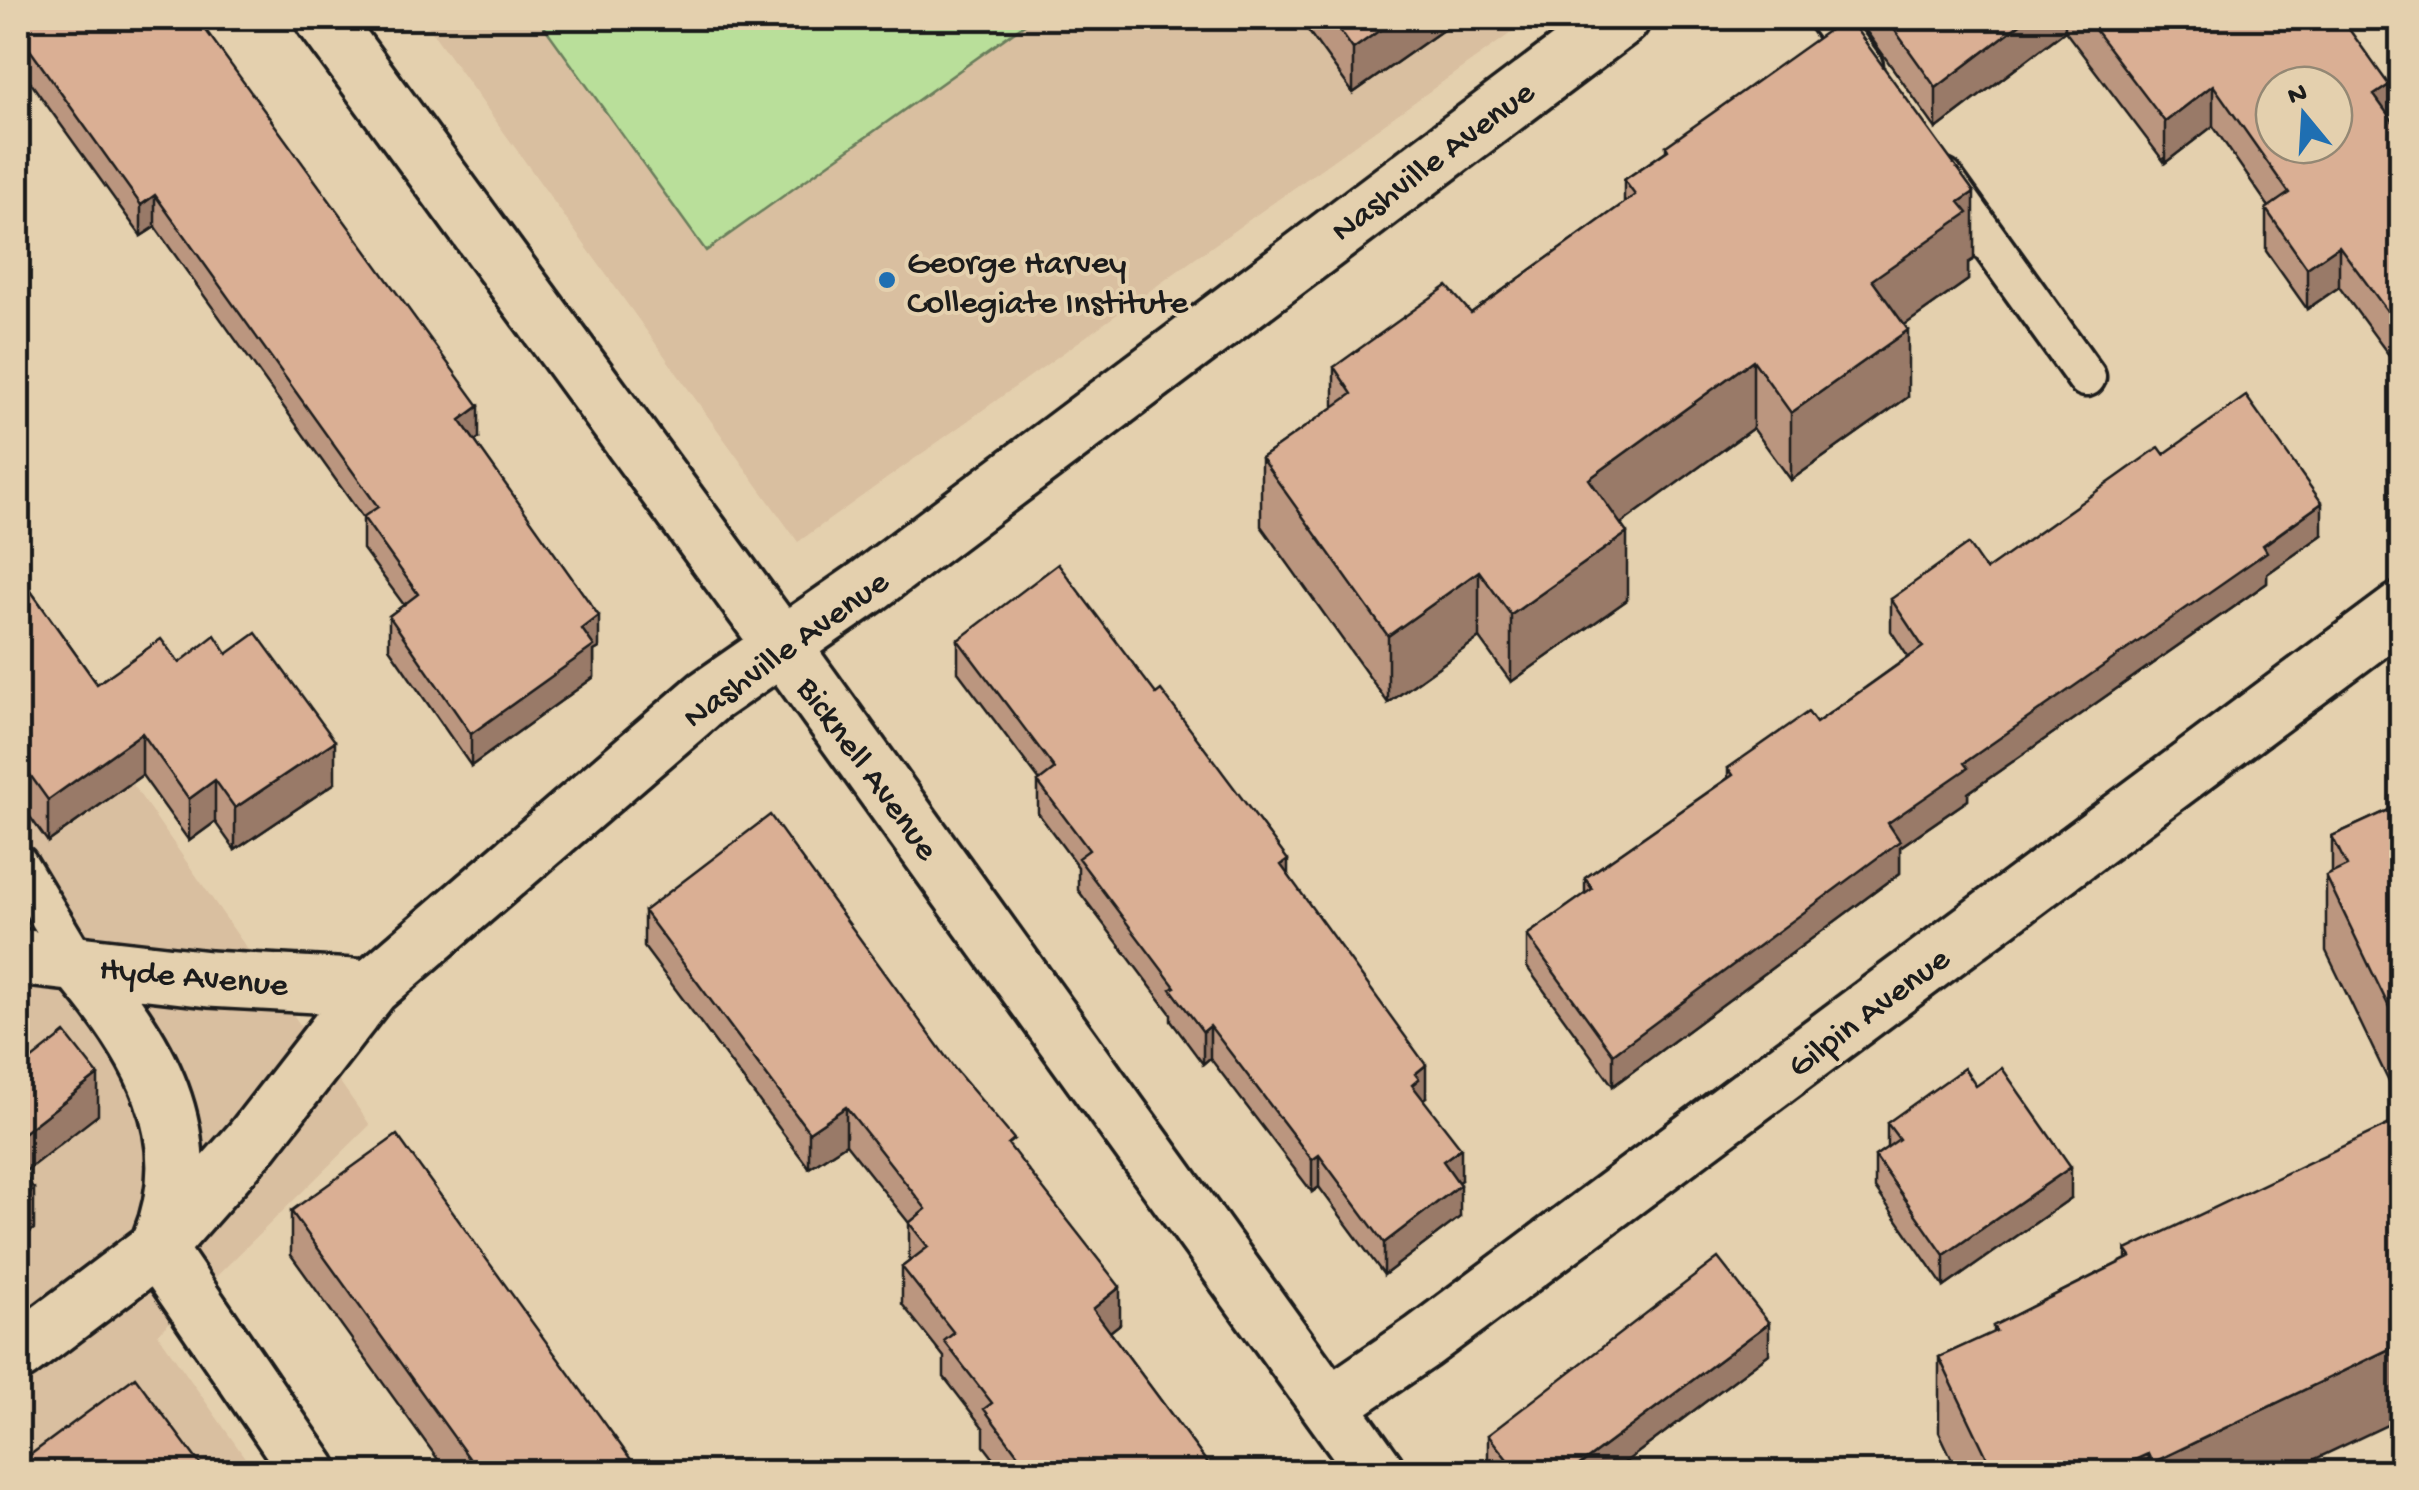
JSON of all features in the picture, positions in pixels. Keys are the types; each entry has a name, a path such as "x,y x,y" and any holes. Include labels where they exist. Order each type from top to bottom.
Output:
{"street":[{"name":"Bicknell Avenue","path":"323,18 781,644 1377,1472"},
{"name":"Nashville Avenue","path":"18,1353 156,1248 252,1140 371,988 708,697 868,586 1622,18"},
{"name":"Gilpin Avenue","path":"1330,1405 1422,1342 2402,610"},
{"name":"Hyde Avenue","path":"18,957 209,979 371,988"},
{"path":"78,964 134,1038 152,1071 166,1111 177,1179 174,1205 156,1248 310,1472"}],"lane":[{"path":"1828,18 1884,96"},
{"path":"1918,142 2086,376"},
{"path":"18,864 78,964"}],"shaded area":[{"name":"George Harvey Collegiate Institute","path":"422,18 1532,18 798,542"},
{"path":"18,620 370,1125 158,1334 255,1472 18,1472"}],"green space":[{"path":"538,18 1033,18 706,251"}],"building":[{"path":"18,18 197,18 479,406 460,420 599,616 582,629 594,646 471,734 389,616 418,594 363,517 378,507 155,195 141,205 18,33"},
{"path":"1331,18 1397,18 1353,49"},
{"path":"1846,18 1974,192 1959,202 1968,213 1872,280 1908,330 1791,413 1753,360 1589,479 1627,533 1511,615 1479,571 1388,636 1261,458 1352,394 1334,367 1447,286 1471,313 1635,195 1624,180 1668,150 1666,146"},
{"path":"1886,18 2028,18 1936,88"},
{"path":"2086,18 2341,18 2389,85 2374,95 2402,134 2402,331 2339,246 2307,268 2266,209 2289,193 2269,165 2354,165 2354,65 2254,65 2254,143 2213,85 2165,122"},
{"path":"2246,396 2322,503 2263,545 2267,552 1964,763 1968,768 1888,823 1900,841 1613,1054 1527,935 1592,889 1585,878 1733,775 1728,768 1808,712 1816,723 1923,647 1891,599 1968,544 1986,570 2159,447 2164,454"},
{"path":"1058,564 1156,694 1161,690 1288,860 1281,865 1426,1065 1415,1074 1419,1079 1412,1085 1461,1148 1443,1161 1460,1185 1384,1243 1319,1155 1312,1160 1210,1026 1203,1032 1171,989 1175,987 1078,858 1089,850 1038,782 1055,769 958,640"},
{"path":"18,573 97,684 161,639 179,663 215,635 227,654 256,633 335,741 235,808 215,780 189,799 142,733 48,800 18,758"},
{"path":"2402,804 2402,1034 2326,876 2347,866 2332,836"},
{"path":"770,815 954,1068 1014,1139 1008,1144 1120,1287 1093,1309 1214,1472 1031,1472 984,1409 992,1403 944,1341 954,1333 902,1267 928,1247 909,1223 926,1209 846,1107 809,1132 644,911"},
{"path":"65,1033 98,1075 18,1137 18,1070"},
{"path":"1964,1068 1976,1086 2002,1068 2071,1167 1944,1255 1875,1156 1899,1139 1887,1123"},
{"path":"2402,1118 2402,1343 2152,1463 2148,1454 2108,1472 1994,1472 1939,1357 1996,1331 1993,1326 2131,1257 2126,1250"},
{"path":"397,1135 640,1472 479,1472 291,1211"},
{"path":"18,1167 34,1189 18,1201"},
{"path":"1718,1258 1769,1323 1570,1472 1517,1472 1488,1435"},
{"path":"135,1377 206,1472 18,1472 18,1464"}],"place":[{"name":"George Harvey Collegiate Institute","path":"887,280"}]}
